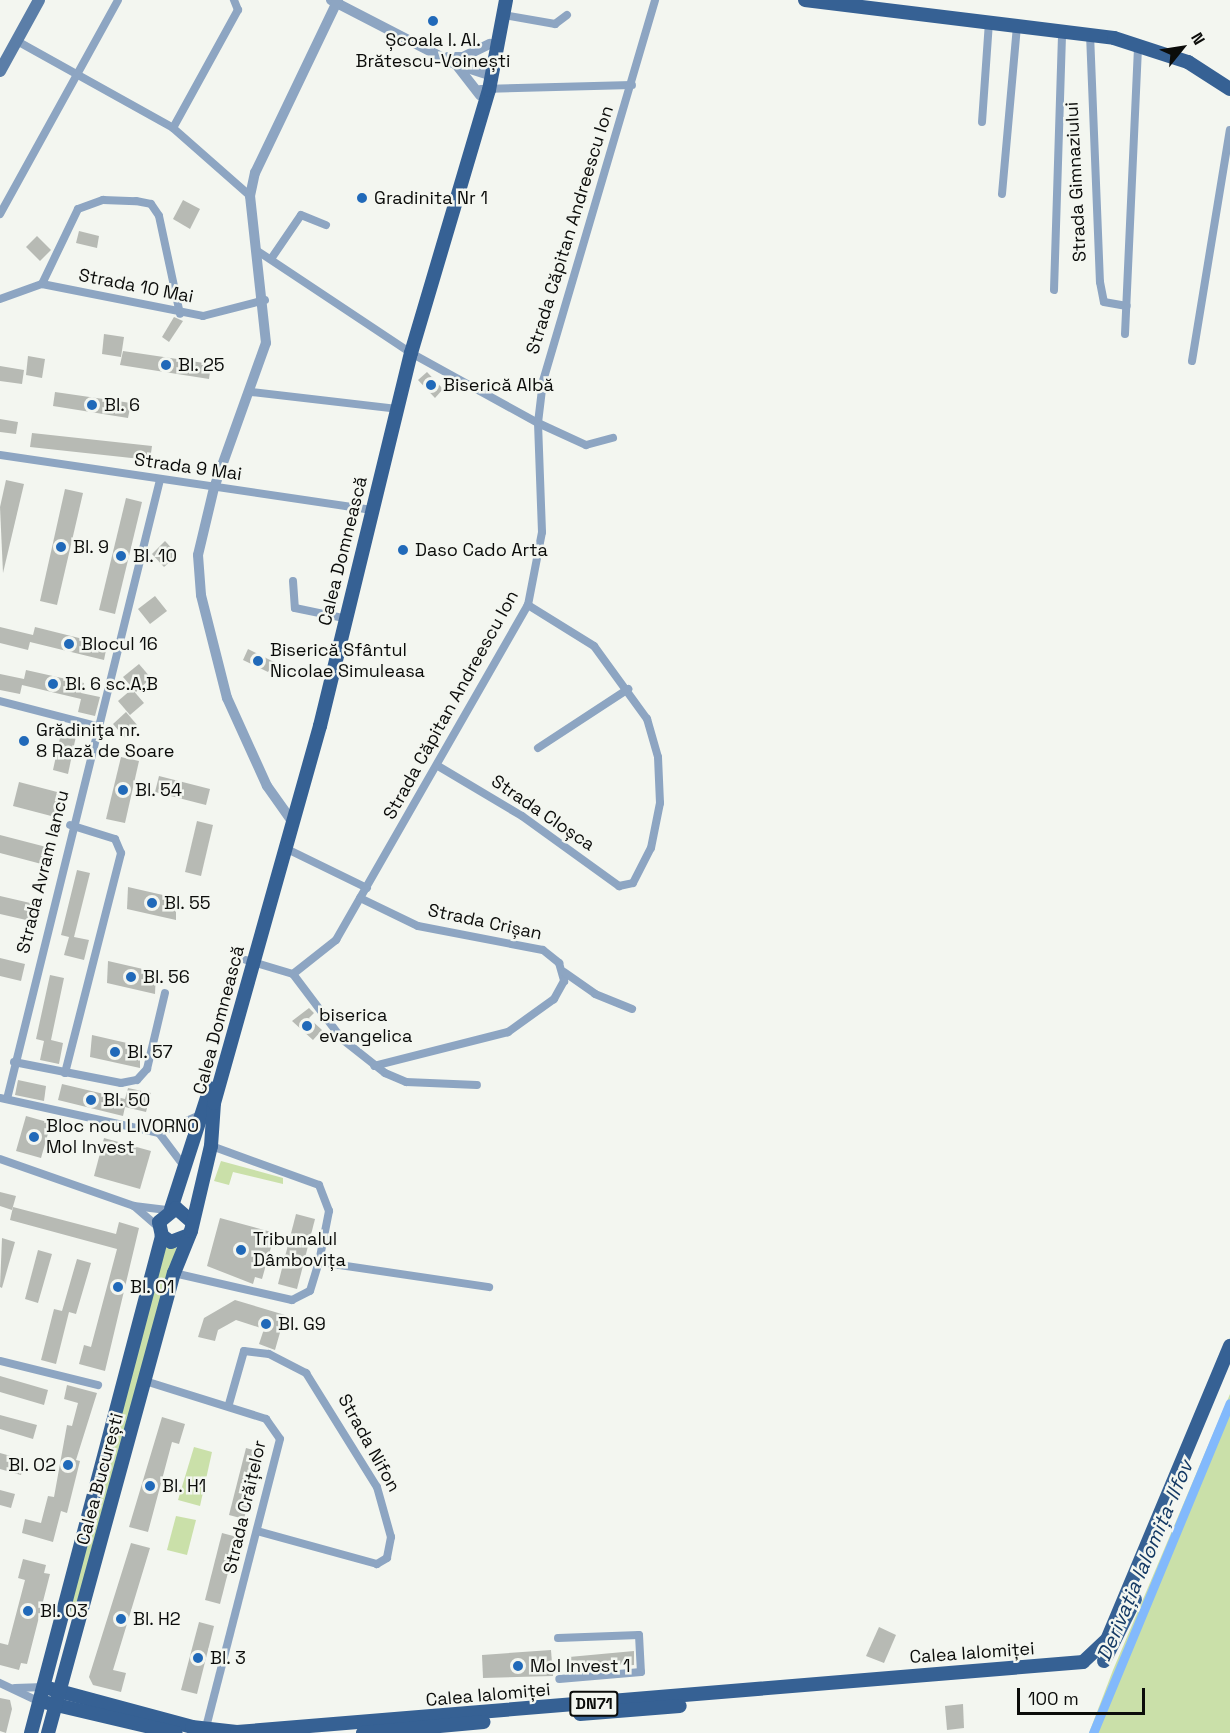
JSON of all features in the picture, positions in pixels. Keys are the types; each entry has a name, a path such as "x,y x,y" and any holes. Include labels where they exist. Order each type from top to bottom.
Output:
{"main road":[{"path":"0,71 39,0"},
{"name":"Calea Domnească","path":"211,1146 214,1103 249,961 291,820 408,349 488,75 499,10 506,0"},
{"path":"805,0 1062,30 1138,44 1199,67 1230,89"},
{"path":"488,75 490,44 499,10"},
{"name":"Calea Domnească","path":"169,1209 286,849 339,617 368,509"},
{"name":"Calea București","path":"48,1733 173,1280 191,1229 211,1146"},
{"path":"160,1231 176,1242 191,1229 187,1212 169,1209"},
{"name":"Calea București","path":"31,1733 160,1231 169,1209"},
{"path":"1092,1661 1230,1346"},
{"path":"1092,1661 1115,1648 1230,1369"},
{"name":"Calea Ialomiței","path":"40,1702 59,1698 205,1731 333,1726 1092,1661"},
{"name":"Calea Ialomiței","path":"363,1733 1092,1661"},
{"name":"Calea Ialomiței","path":"44,1687 59,1698 176,1733"}],"street":[{"path":"0,214 118,0"},
{"path":"173,128 238,10 234,0"},
{"name":"Strada Căpitan Andreescu Ion","path":"292,974 329,948 438,766 528,605 543,532 538,423 548,357 632,85 655,0"},
{"path":"291,820 233,713 205,618 198,555 214,488 252,392 266,343 265,300 250,196 258,164 335,1 455,64 488,75"},
{"path":"499,10 555,24 567,15"},
{"path":"982,122 989,23"},
{"path":"1002,194 1017,26"},
{"name":"Strada Gimnaziului","path":"1054,290 1062,30"},
{"name":"Strada Gimnaziului","path":"1090,34 1100,282 1104,302 1127,306"},
{"path":"17,41 173,128 250,196"},
{"path":"439,56 460,58 490,44"},
{"path":"1125,334 1138,44"},
{"path":"455,64 482,94 632,85"},
{"path":"1192,361 1230,130"},
{"path":"0,299 42,284 78,209 103,200 136,201 151,204 159,216 180,314"},
{"path":"271,260 301,215 326,225"},
{"path":"259,252 408,349 538,423 586,445 613,438"},
{"name":"Strada 10 Mai","path":"42,284 180,314 222,315 265,300"},
{"path":"252,392 393,409"},
{"name":"Strada 9 Mai","path":"0,455 368,509"},
{"name":"Strada Avram Iancu","path":"3,1098 14,1062 70,825 160,480"},
{"path":"293,581 295,608 339,617"},
{"path":"528,605 594,646 628,689 538,748"},
{"name":"Strada Cloșca","path":"438,766 522,816 619,886 629,886 651,848 660,773 647,719 628,689"},
{"path":"0,701 96,726"},
{"path":"65,1073 121,853 115,840 70,825"},
{"path":"286,849 367,888"},
{"name":"Strada Crișan","path":"360,898 418,926 538,948 553,956 564,972 595,994 632,1009"},
{"path":"249,961 292,974 342,1039 374,1066 406,1082 477,1085"},
{"path":"374,1066 508,1032 554,999 564,972"},
{"path":"14,1062 122,1083 142,1078 165,993"},
{"path":"3,1098 159,1133 200,1115"},
{"path":"159,1133 182,1164"},
{"path":"173,1280 292,1300 310,1291 319,1262 327,1200 319,1185 298,1174 211,1146"},
{"path":"0,1159 134,1206 169,1209"},
{"path":"134,1206 160,1231"},
{"path":"319,1262 489,1287"},
{"name":"Strada Nifon","path":"229,1404 244,1351 269,1354 306,1373 376,1487 391,1537 387,1558 377,1564 257,1531"},
{"path":"0,1361 98,1385"},
{"name":"Strada Crăițelor","path":"145,1381 229,1404 273,1423 280,1439 205,1731"},
{"path":"558,1638 639,1635 640,1672 559,1679"},
{"path":"0,1683 15,1688 40,1702"},
{"path":"15,1688 44,1687"}],"green space":[{"path":"221,1161 283,1178 283,1184 233,1172 229,1185 214,1181"},
{"path":"166,1244 177,1246 75,1616 68,1607"},
{"path":"1230,1394 1230,1733 1089,1733 1113,1670"},
{"path":"194,1447 212,1452 200,1506 178,1500"},
{"path":"176,1516 196,1520 187,1555 167,1550"}],"building":[{"path":"183,200 200,209 190,229 173,219"},
{"path":"79,231 99,236 97,248 76,243"},
{"path":"37,236 51,250 40,261 26,247"},
{"path":"174,317 183,321 169,342 162,337"},
{"path":"104,334 124,337 121,357 102,354"},
{"name":"Bl. 25","path":"123,351 211,364 209,379 120,365"},
{"path":"28,356 45,359 42,378 26,375"},
{"path":"0,366 24,370 22,384 0,381"},
{"name":"Biserică Albă","path":"427,372 443,389 435,398 418,380"},
{"name":"Bl. 6","path":"55,392 131,403 128,418 53,406"},
{"path":"0,419 18,422 16,434 0,432"},
{"path":"32,433 152,446 150,460 30,447"},
{"path":"6,480 24,484 3,573 0,507"},
{"name":"Bl. 9","path":"65,489 83,493 57,605 40,601"},
{"name":"Bl. 10","path":"126,498 142,502 115,614 99,610"},
{"path":"165,541 178,555 164,567 152,554"},
{"path":"155,596 167,611 150,624 138,609"},
{"name":"Blocul 16","path":"0,627 33,635 35,627 107,645 104,660 30,642 28,650 0,643"},
{"name":"Biserică Sfântul Nicolae Simuleasa","path":"248,649 274,662 268,672 243,660"},
{"path":"139,664 151,678 136,692 123,677"},
{"path":"26,670 84,683 81,693 100,697 95,716 78,712 81,699 22,685 20,694 0,690 0,674 24,679"},
{"path":"132,689 144,703 130,715 118,701"},
{"path":"126,712 138,726 125,738 113,724"},
{"path":"61,733 76,736 68,774 53,770"},
{"name":"Bl. 54","path":"121,757 139,761 125,823 106,819"},
{"path":"159,776 210,789 206,805 155,792"},
{"path":"19,782 61,793 55,817 13,806"},
{"path":"197,821 213,825 201,876 185,872"},
{"path":"0,835 54,849 49,866 0,853"},
{"path":"77,870 90,873 74,937 89,940 84,960 64,955 69,937 61,935"},
{"name":"Bl. 55","path":"128,887 176,898 176,920 127,909"},
{"path":"0,896 39,905 35,922 0,914"},
{"path":"0,958 25,964 21,981 0,976"},
{"name":"Bl. 56","path":"108,961 156,972 155,994 107,983"},
{"path":"50,975 64,978 51,1040 63,1043 59,1064 40,1060 44,1041 36,1039"},
{"name":"biserica evangelica","path":"309,1008 314,1013 309,1018 322,1030 313,1040 292,1021"},
{"name":"Bl. 57","path":"92,1035 140,1046 140,1068 90,1057"},
{"path":"18,1080 46,1086 44,1101 15,1095"},
{"name":"Bl. 50","path":"62,1084 125,1099 128,1088 151,1093 146,1112 125,1107 123,1116 58,1100"},
{"name":"Bloc nou LIVORNO Mol Invest","path":"26,1116 51,1123 41,1158 16,1151"},
{"path":"104,1138 151,1151 140,1189 94,1176"},
{"path":"0,1192 16,1196 12,1210 0,1206"},
{"name":"Bl. O1","path":"13,1207 116,1234 119,1222 139,1228 105,1371 79,1364 84,1345 91,1347 117,1249 10,1220"},
{"path":"296,1214 315,1219 297,1289 278,1284"},
{"name":"Tribunalul Dâmbovița","path":"220,1218 275,1233 262,1279 255,1277 253,1284 207,1266"},
{"path":"2,1238 15,1242 2,1288 0,1287"},
{"path":"38,1250 52,1254 38,1303 25,1299"},
{"path":"77,1259 91,1263 76,1314 69,1312 56,1364 41,1360 54,1309 62,1311"},
{"name":"Bl. G9","path":"235,1300 285,1315 275,1350 259,1344 264,1329 236,1320 218,1330 215,1341 198,1337 204,1318"},
{"path":"0,1376 48,1390 44,1405 0,1392"},
{"name":"Bl. O2","path":"67,1385 97,1393 76,1460 80,1461 67,1513 61,1511 53,1542 22,1533 25,1519 41,1523 48,1496 54,1497 67,1425 72,1426 78,1403 64,1399"},
{"path":"0,1415 37,1425 33,1439 0,1429"},
{"name":"Bl. H1","path":"162,1417 185,1424 179,1444 172,1442 148,1532 129,1527"},
{"path":"246,1448 261,1452 244,1519 229,1515"},
{"path":"0,1453 25,1460 21,1475 0,1469"},
{"path":"0,1490 15,1494 11,1508 0,1505"},
{"path":"222,1533 237,1537 220,1604 205,1600"},
{"name":"Bl. H2","path":"131,1543 150,1548 113,1670 126,1673 121,1692 93,1685 89,1677"},
{"name":"Bl. O3","path":"23,1559 46,1565 44,1573 50,1574 27,1664 21,1663 19,1670 0,1665 0,1643 8,1645 25,1580 18,1578"},
{"name":"Bl. 3","path":"199,1622 214,1626 197,1694 181,1690"},
{"path":"879,1627 896,1635 884,1663 866,1656"},
{"name":"Mol Invest 1","path":"551,1650 553,1676 483,1678 482,1655"},
{"path":"634,1651 634,1665 570,1669 569,1657"},
{"path":"0,1698 10,1700 12,1709 6,1733 0,1731"},
{"path":"963,1704 964,1728 947,1730 945,1706"}],"waterway":[{"name":"Derivația Ialomița-Ilfov","path":"1093,1733 1230,1403"}],"place":[{"name":"Școala I. Al. Brătescu-Voinești","path":"433,21"},
{"name":"Gradinita Nr 1","path":"362,198"},
{"name":"Bl. 25","path":"166,365"},
{"name":"Biserică Albă","path":"431,385"},
{"name":"Bl. 6","path":"92,405"},
{"name":"Bl. 9","path":"61,547"},
{"name":"Daso Cado Arta","path":"403,550"},
{"name":"Bl. 10","path":"121,556"},
{"name":"Blocul 16","path":"69,644"},
{"name":"Biserică Sfântul Nicolae Simuleasa","path":"258,661"},
{"name":"Bl. 6 sc.A,B","path":"53,684"},
{"name":"Grădiniţa nr. 8 Rază de Soare","path":"24,741"},
{"name":"Bl. 54","path":"123,790"},
{"name":"Bl. 55","path":"152,903"},
{"name":"Bl. 56","path":"131,977"},
{"name":"biserica evangelica","path":"307,1026"},
{"name":"Bl. 57","path":"115,1052"},
{"name":"Bl. 50","path":"91,1100"},
{"name":"Bloc nou LIVORNO Mol Invest","path":"34,1137"},
{"name":"Tribunalul Dâmbovița","path":"241,1250"},
{"name":"Bl. O1","path":"118,1287"},
{"name":"Bl. G9","path":"266,1324"},
{"name":"Bl. O2","path":"68,1465"},
{"name":"Bl. H1","path":"150,1486"},
{"name":"Bl. O3","path":"28,1611"},
{"name":"Bl. H2","path":"121,1619"},
{"name":"Bl. 3","path":"198,1658"},
{"name":"Mol Invest 1","path":"518,1666"}]}
